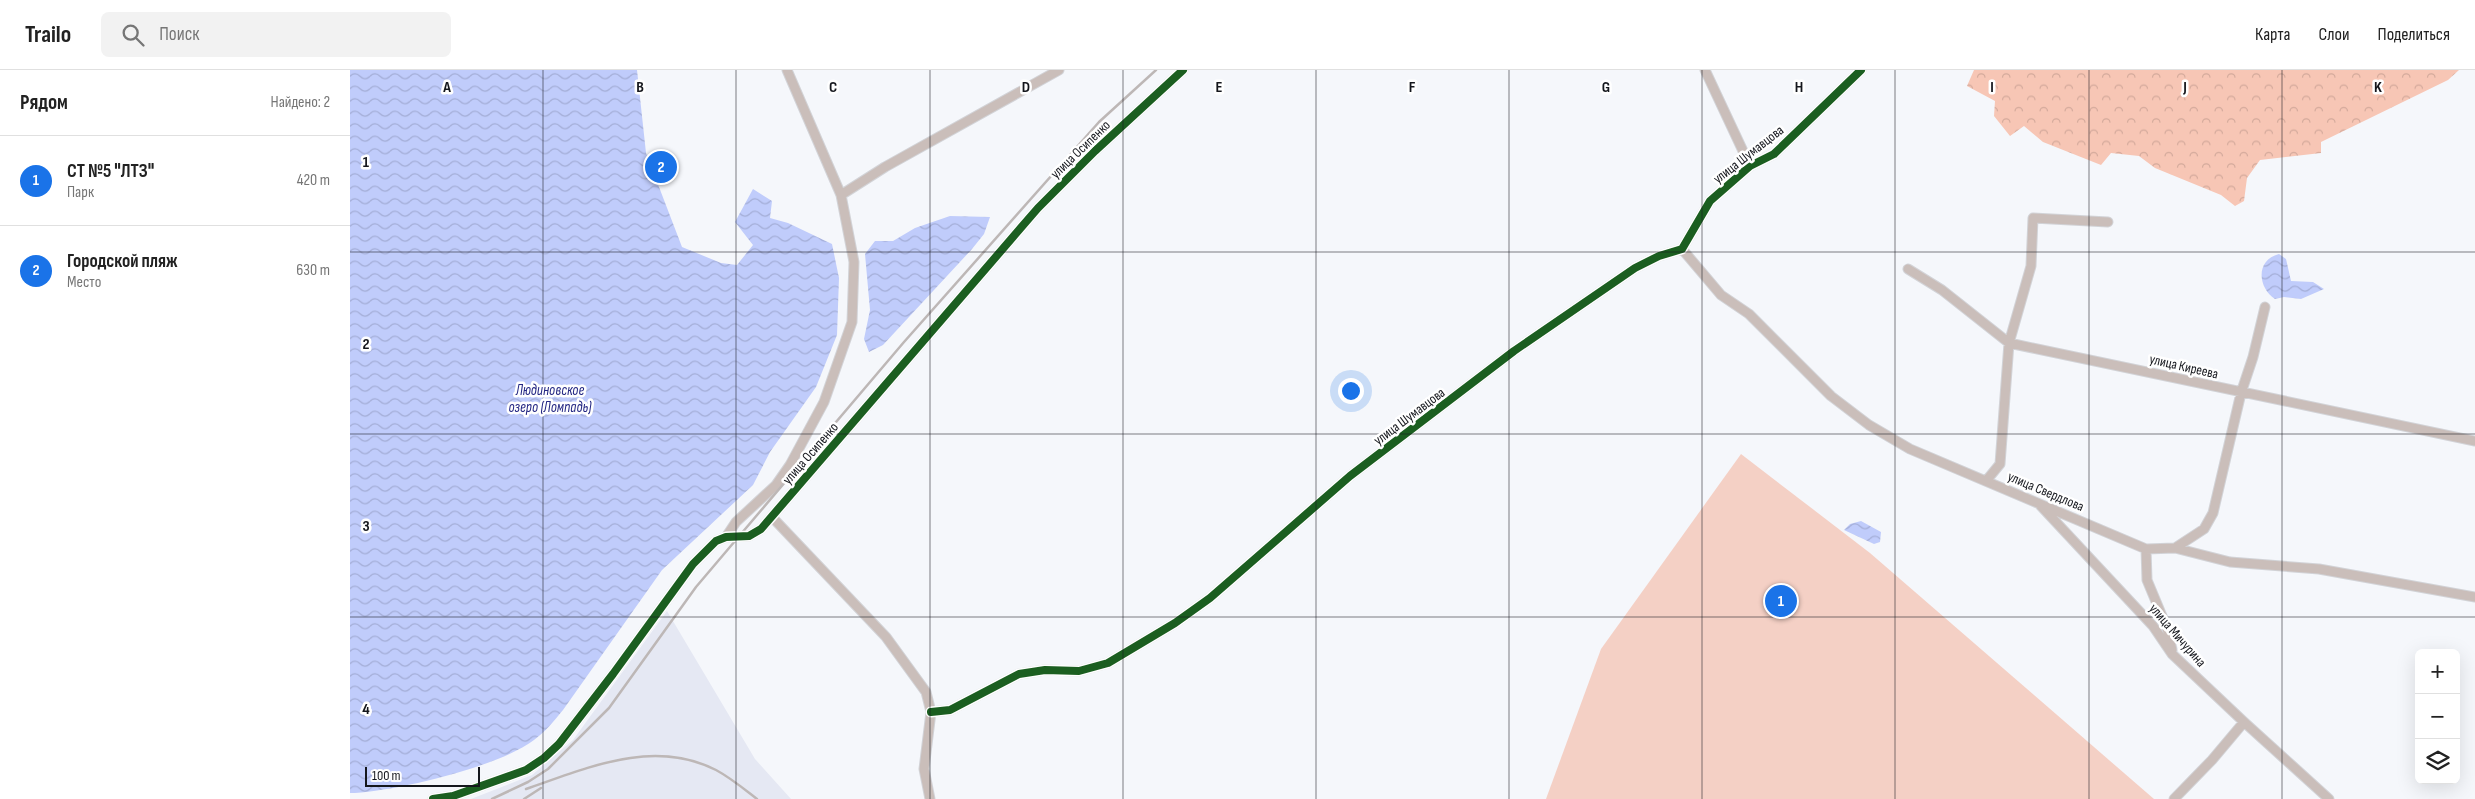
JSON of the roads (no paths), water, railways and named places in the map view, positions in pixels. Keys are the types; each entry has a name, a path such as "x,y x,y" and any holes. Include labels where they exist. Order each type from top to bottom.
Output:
{"street":[{"path":"433,799 453,796 517,773 544,758 559,744 693,564 716,541 726,537 736,522 776,484 790,465 824,402 852,322 854,262 841,195 787,70"},
{"path":"841,195 885,167 1059,70"},
{"name":"улица Осипенко","path":"726,537 749,536 772,517 1038,208 1095,151 1183,70"},
{"path":"1705,70 1750,166"},
{"name":"улица Шумавцова","path":"931,712 950,710 1018,674 1045,670 1079,670 1108,663 1175,623 1210,598 1350,476 1514,351 1635,268 1659,256 1682,249 1710,201 1750,166 1774,154 1861,70"},
{"path":"1986,481 2000,464 2009,343 2031,266 2033,218 2108,222"},
{"name":"улица Свердлова","path":"1682,249 1721,295 1749,314 1831,396 1869,425 1910,450 2146,549 2175,548 2230,562 2320,569 2475,597"},
{"name":"улица Киреева","path":"1908,270 1942,290 2009,343 2475,441"},
{"path":"2175,548 2204,529 2213,513 2241,393 2253,357 2265,307"},
{"name":"улица Мичурина","path":"2036,502 2153,626 2172,654 2329,799"},
{"path":"772,517 886,637 926,692 931,702 931,712 924,769 930,799"},
{"path":"2146,549 2147,580 2167,628 2172,654"},
{"path":"2174,799 2212,760 2244,722"}],"water":[{"name":"Людиновское озеро (Ломпадь)","path":"350,70 637,70 646,153 682,247 721,263 737,265 753,245 735,222 753,189 772,201 770,218 788,223 832,244 839,278 837,335 816,387 770,452 753,485 662,570 563,710 549,726 534,740 518,750 473,768 422,782 355,793 350,793"},
{"path":"950,216 990,217 984,234 972,249 883,345 869,352 864,339 870,310 865,254 875,241 893,241 915,228"},
{"path":"2279,254 2286,259 2291,281 2313,282 2324,289 2301,299 2284,297 2275,299 2265,288 2262,282 2262,275 2266,262 2271,257"},
{"path":"1861,521 1881,532 1880,542 1874,544 1844,530 1850,524"}],"railway":[{"path":"492,799 528,782 548,769 609,708 696,587 904,342 1099,122 1156,70"},
{"path":"526,789 596,765 644,756 668,757 692,761 716,770 757,799"},
{"path":"524,799 541,788"}],"place":[{"name":"Городской пляж","path":"661,167"},
{"name":"СТ №5 \"ЛТЗ\"","path":"1781,601"}]}
